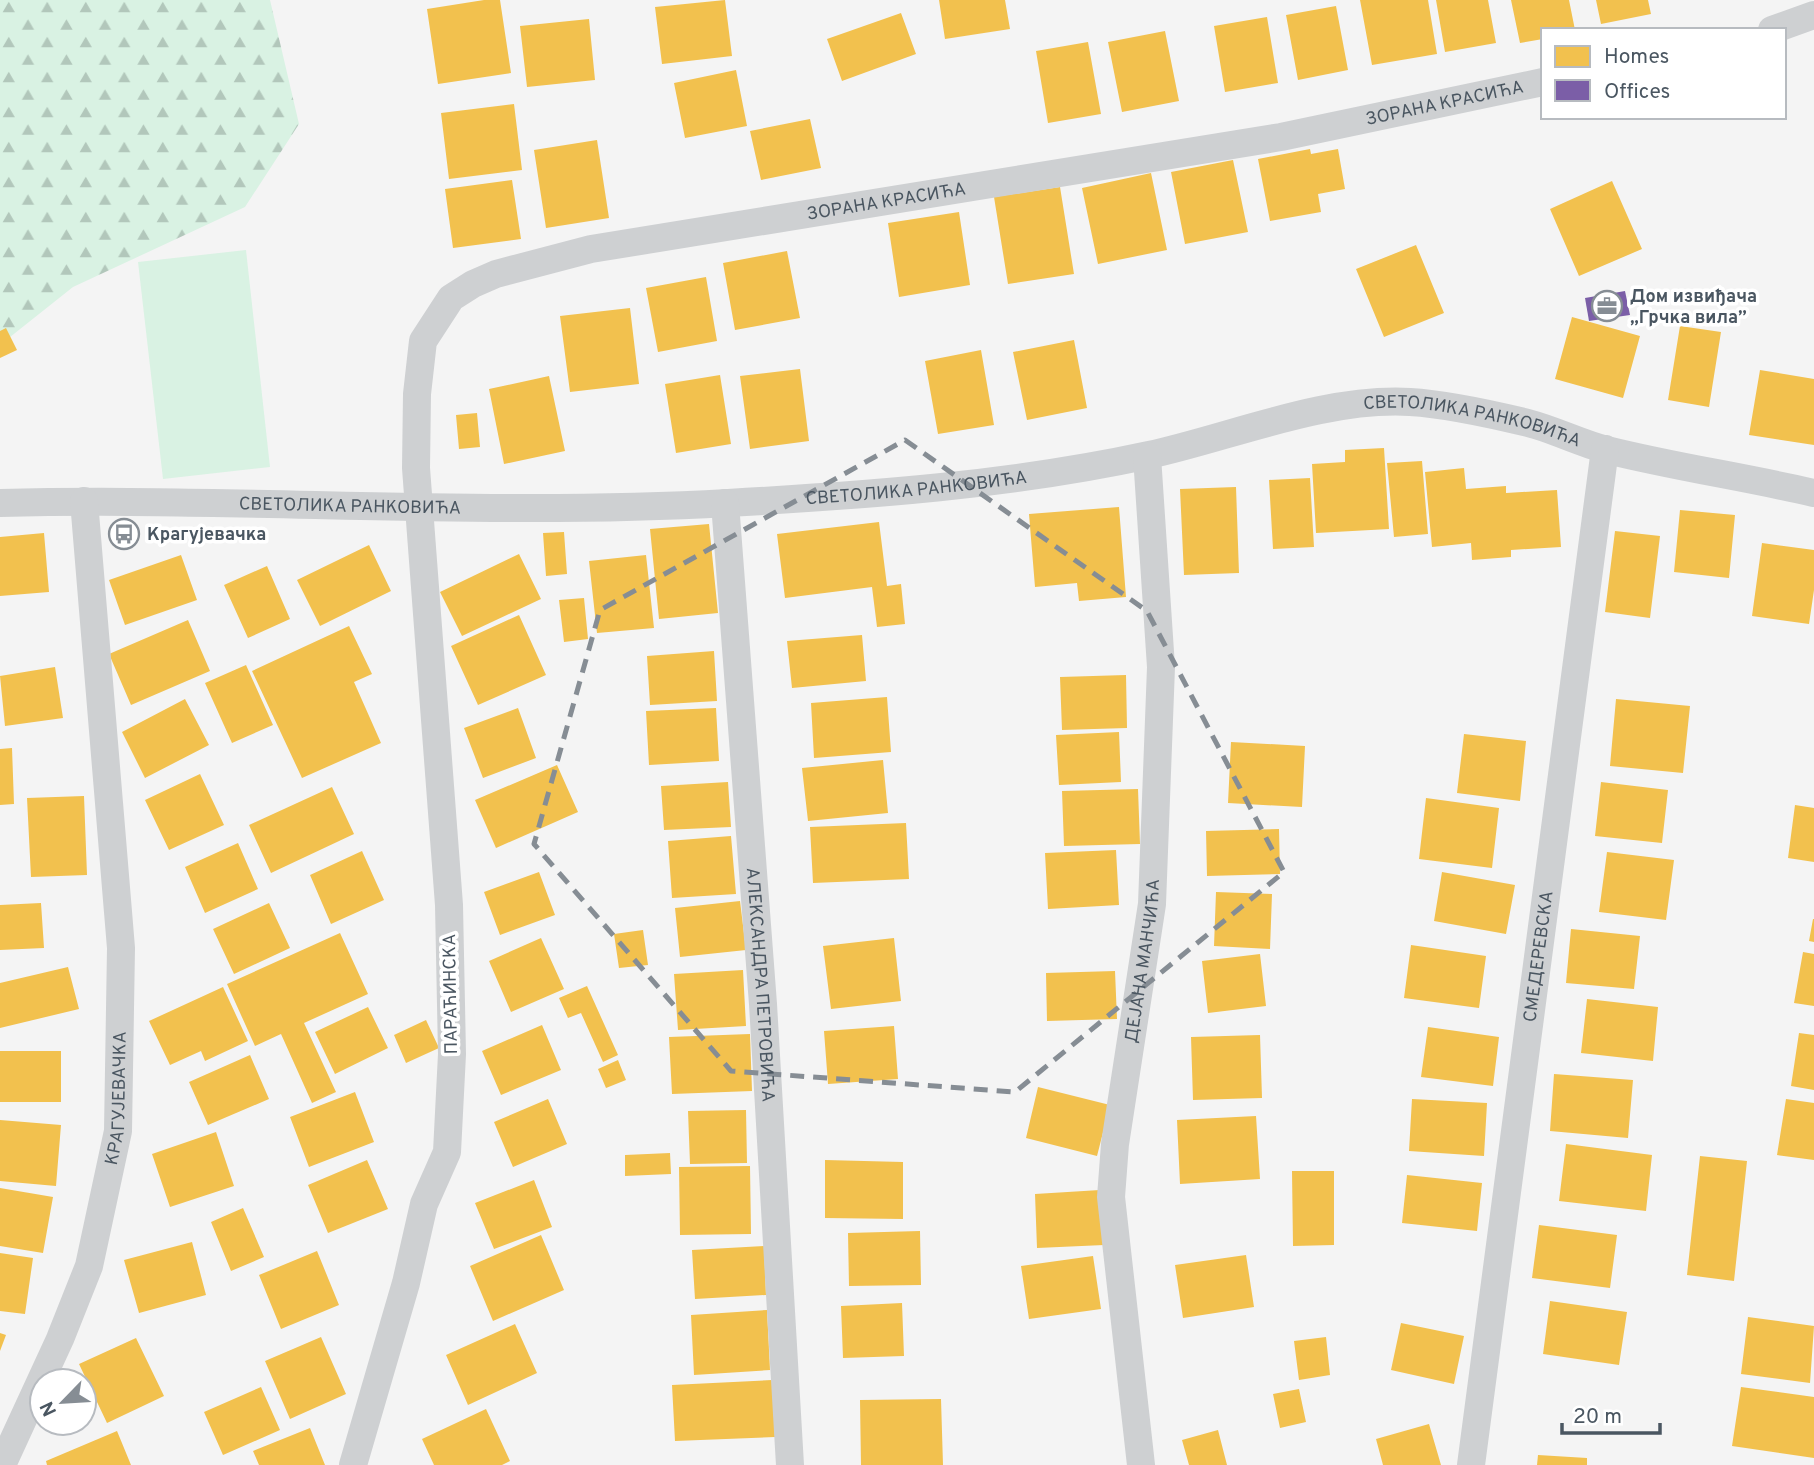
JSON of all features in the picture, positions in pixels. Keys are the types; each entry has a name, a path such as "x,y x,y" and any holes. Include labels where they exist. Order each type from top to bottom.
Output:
{"street":[{"path":"1778,28 1814,15"},
{"name":"ЗОРАНА КРАСИЋА","path":"417,508 417,394 423,341 450,298 496,274 543,259 663,235 1281,137 1541,82"},
{"name":"СВЕТОЛИКА РАНКОВИЋА","path":"0,503 84,500 417,508 726,503 979,483 1147,456 1355,406 1409,402 1527,423 1605,449 1814,493"},
{"name":"СМЕДЕРЕВСКА","path":"1471,1465 1605,449"},
{"name":"ДЕЈАНА МАНЧИЋА","path":"1141,1465 1111,1197 1115,1144 1152,904 1161,667 1147,456"},
{"name":"КРАГУЈЕВАЧКА","path":"2,1465 60,1339 89,1266 118,1131 121,948 84,500"},
{"name":"АЛЕКСАНДРА ПЕТРОВИЋА","path":"726,503 763,1004 790,1465"},
{"name":"ПАРАЋИНСКА","path":"353,1465 406,1283 424,1204 447,1152 452,1054 449,905 417,508"}],"highlighted area":[{"path":"905,440 1147,611 1284,872 1015,1092 731,1071 534,844 600,610"}],"green space":[{"path":"0,0 270,0 299,124 245,207 73,287 0,345"},
{"path":"246,250 270,467 163,479 138,262"}],"building: Homes":[{"path":"500,0 511,73 438,84 427,9"},
{"path":"725,0 732,56 662,64 655,7"},
{"path":"939,0 1005,0 1010,29 945,39"},
{"path":"1360,0 1428,0 1437,54 1372,65"},
{"path":"1436,0 1488,0 1496,43 1445,52"},
{"path":"1511,0 1569,0 1575,28 1541,28 1541,39 1520,43"},
{"path":"1596,0 1648,0 1651,14 1601,24"},
{"path":"1336,6 1348,70 1298,80 1286,15"},
{"path":"901,13 916,54 842,81 827,39"},
{"path":"1267,17 1278,83 1225,92 1214,26"},
{"path":"589,19 595,80 527,87 520,26"},
{"path":"1165,31 1179,101 1122,112 1108,42"},
{"path":"1088,42 1101,114 1048,123 1036,51"},
{"path":"736,70 747,126 685,138 674,83"},
{"path":"514,104 522,170 449,179 441,113"},
{"path":"810,119 821,168 761,180 750,131"},
{"path":"597,140 609,218 546,228 534,150"},
{"path":"1310,149 1311,154 1338,149 1345,189 1318,194 1321,212 1270,221 1258,159"},
{"path":"1233,160 1248,232 1185,244 1171,172"},
{"path":"1151,173 1167,250 1098,264 1082,188"},
{"path":"512,180 521,239 453,248 445,189"},
{"path":"1612,181 1642,249 1579,276 1550,209"},
{"path":"1060,187 1074,274 1008,284 994,197"},
{"path":"959,212 970,285 899,297 888,223"},
{"path":"1416,245 1444,313 1384,337 1356,269"},
{"path":"787,251 800,318 735,330 723,263"},
{"path":"706,277 717,341 658,352 646,288"},
{"path":"630,308 639,384 570,392 560,316"},
{"path":"1572,317 1640,336 1623,398 1555,379"},
{"path":"1680,326 1721,332 1709,407 1668,400"},
{"path":"6,328 17,350 0,358 0,331"},
{"path":"1074,340 1087,408 1027,420 1013,352"},
{"path":"981,350 994,425 938,434 925,361"},
{"path":"800,369 809,441 750,449 740,376"},
{"path":"1760,370 1814,379 1814,445 1749,435"},
{"path":"720,375 731,444 676,453 665,384"},
{"path":"549,376 565,451 504,464 489,389"},
{"path":"477,413 480,447 459,449 456,415"},
{"path":"1384,448 1389,529 1316,533 1312,464 1345,462 1345,450"},
{"path":"1422,461 1428,534 1394,537 1387,463"},
{"path":"1464,468 1466,489 1506,486 1506,493 1557,490 1561,547 1511,550 1511,557 1472,560 1471,543 1432,547 1425,472"},
{"path":"1310,478 1314,547 1273,549 1269,480"},
{"path":"1236,487 1239,573 1184,575 1180,489"},
{"path":"1119,507 1126,597 1079,601 1077,583 1035,587 1029,514"},
{"path":"1680,510 1735,515 1729,578 1674,572"},
{"path":"879,522 887,586 901,584 905,624 877,627 872,587 785,598 777,534"},
{"path":"709,524 718,613 659,619 650,529"},
{"path":"1615,531 1660,536 1650,618 1605,612"},
{"path":"564,532 567,574 546,576 543,533"},
{"path":"44,533 49,592 0,596 0,537"},
{"path":"1762,543 1814,550 1814,590 1809,624 1752,616"},
{"path":"369,545 391,591 320,626 297,580"},
{"path":"519,554 541,599 462,636 440,592"},
{"path":"181,555 197,600 125,625 109,580"},
{"path":"646,555 654,628 597,633 589,561"},
{"path":"267,566 290,619 248,638 224,585"},
{"path":"584,598 588,639 564,642 559,600"},
{"path":"519,615 546,675 478,705 451,646"},
{"path":"188,620 210,671 131,705 109,654"},
{"path":"349,626 372,674 354,682 381,743 302,778 252,671"},
{"path":"862,635 866,681 792,688 787,641"},
{"path":"714,651 717,701 650,705 647,656"},
{"path":"246,665 273,725 232,743 205,683"},
{"path":"55,667 63,718 5,726 0,676"},
{"path":"1126,675 1127,728 1062,730 1060,677"},
{"path":"887,697 891,752 814,758 811,703"},
{"path":"185,699 209,745 145,778 122,732"},
{"path":"1616,699 1690,706 1683,773 1610,766"},
{"path":"518,708 536,758 483,778 464,728"},
{"path":"716,708 719,761 649,765 646,711"},
{"path":"1119,732 1121,782 1059,785 1056,735"},
{"path":"1464,734 1526,741 1520,801 1457,793"},
{"path":"1231,742 1305,746 1302,807 1228,803"},
{"path":"12,748 14,804 0,805 0,749"},
{"path":"883,760 888,813 808,821 802,768"},
{"path":"557,765 578,812 496,848 475,800"},
{"path":"200,774 224,825 169,850 145,800"},
{"path":"728,782 731,827 664,830 661,786"},
{"path":"1601,782 1668,790 1662,843 1595,836"},
{"path":"332,787 354,834 271,873 249,825"},
{"path":"1138,789 1140,844 1064,846 1062,791"},
{"path":"84,796 87,875 31,877 27,798"},
{"path":"1426,798 1499,808 1492,868 1419,859"},
{"path":"1795,805 1814,808 1814,862 1788,858"},
{"path":"906,823 909,879 813,883 810,827"},
{"path":"1279,829 1280,874 1207,876 1206,831"},
{"path":"731,836 736,894 672,898 668,841"},
{"path":"238,843 258,889 205,913 185,867"},
{"path":"1116,850 1119,905 1048,909 1045,853"},
{"path":"362,851 384,900 331,924 310,875"},
{"path":"1607,852 1674,860 1666,920 1599,912"},
{"path":"539,872 555,915 500,935 484,892"},
{"path":"1442,872 1515,885 1506,934 1434,921"},
{"path":"1216,892 1272,894 1270,949 1214,946"},
{"path":"740,901 746,950 680,957 675,908"},
{"path":"41,903 44,948 0,950 0,905"},
{"path":"269,903 290,948 234,974 213,929"},
{"path":"1814,919 1814,942 1809,941"},
{"path":"1571,929 1640,936 1634,989 1566,983"},
{"path":"643,930 648,965 619,968 614,934"},
{"path":"340,933 368,994 304,1023 336,1092 312,1103 281,1034 255,1046 227,984"},
{"path":"541,938 564,989 511,1012 489,961"},
{"path":"894,938 901,1001 831,1009 823,946"},
{"path":"1411,945 1486,956 1479,1008 1404,998"},
{"path":"1803,952 1814,954 1814,1006 1794,1003"},
{"path":"1260,954 1266,1006 1208,1013 1202,961"},
{"path":"68,967 79,1009 0,1028 0,983"},
{"path":"743,970 746,1026 678,1030 674,974"},
{"path":"1115,971 1117,1019 1047,1021 1046,973"},
{"path":"587,986 618,1055 603,1062 581,1013 568,1018 559,998"},
{"path":"223,987 248,1041 205,1061 201,1051 170,1065 149,1021"},
{"path":"1587,999 1658,1007 1653,1061 1581,1053"},
{"path":"368,1007 388,1048 335,1074 315,1032"},
{"path":"426,1020 439,1048 406,1063 394,1035"},
{"path":"542,1025 561,1070 501,1095 482,1051"},
{"path":"894,1026 898,1079 828,1084 824,1031"},
{"path":"1428,1027 1499,1037 1493,1086 1421,1077"},
{"path":"1799,1033 1814,1035 1814,1090 1791,1086"},
{"path":"750,1034 752,1091 672,1094 669,1037"},
{"path":"1260,1035 1262,1098 1193,1100 1191,1037"},
{"path":"0,1051 61,1051 61,1102 0,1102"},
{"path":"250,1055 269,1099 208,1125 189,1082"},
{"path":"618,1060 626,1080 606,1088 598,1069"},
{"path":"1554,1074 1633,1080 1628,1138 1550,1131"},
{"path":"1038,1087 1110,1105 1097,1156 1026,1138"},
{"path":"355,1092 374,1142 309,1167 290,1117"},
{"path":"548,1099 567,1144 513,1167 494,1122"},
{"path":"1412,1099 1487,1103 1484,1156 1409,1151"},
{"path":"1786,1099 1814,1103 1814,1160 1777,1155"},
{"path":"746,1110 747,1163 690,1164 688,1111"},
{"path":"1256,1116 1260,1179 1180,1184 1177,1120"},
{"path":"0,1120 61,1125 56,1186 0,1181"},
{"path":"216,1132 234,1186 170,1207 152,1154"},
{"path":"1566,1144 1652,1155 1646,1211 1559,1201"},
{"path":"670,1153 671,1174 625,1176 625,1155"},
{"path":"1700,1156 1747,1161 1734,1281 1687,1275"},
{"path":"367,1160 388,1209 328,1233 308,1185"},
{"path":"825,1160 903,1162 903,1219 825,1218"},
{"path":"750,1166 751,1234 680,1235 679,1167"},
{"path":"1292,1171 1334,1171 1334,1245 1293,1246"},
{"path":"1407,1175 1482,1183 1477,1231 1402,1223"},
{"path":"534,1180 552,1227 494,1249 475,1203"},
{"path":"0,1188 53,1197 43,1253 0,1246"},
{"path":"1100,1190 1104,1245 1037,1248 1035,1194"},
{"path":"243,1208 264,1257 231,1271 211,1222"},
{"path":"1539,1225 1617,1235 1610,1288 1532,1278"},
{"path":"920,1231 921,1285 849,1286 848,1233"},
{"path":"541,1235 564,1290 493,1321 470,1266"},
{"path":"192,1242 206,1295 139,1313 124,1260"},
{"path":"764,1246 766,1295 695,1299 692,1250"},
{"path":"317,1251 339,1305 281,1329 259,1275"},
{"path":"0,1253 33,1258 25,1314 0,1311"},
{"path":"1246,1255 1254,1307 1183,1318 1175,1265"},
{"path":"1093,1256 1101,1309 1029,1319 1021,1266"},
{"path":"1550,1301 1627,1312 1619,1365 1543,1354"},
{"path":"902,1303 904,1356 843,1358 841,1306"},
{"path":"767,1310 770,1370 694,1375 691,1315"},
{"path":"1748,1317 1814,1326 1810,1383 1741,1374"},
{"path":"1401,1323 1464,1336 1454,1384 1391,1370"},
{"path":"515,1324 537,1373 468,1405 446,1355"},
{"path":"0,1333 6,1335 0,1351"},
{"path":"321,1337 346,1394 290,1419 265,1361"},
{"path":"1326,1337 1330,1375 1299,1380 1294,1341"},
{"path":"136,1338 164,1396 107,1423 98,1404 98,1367 80,1367 79,1364"},
{"path":"772,1380 775,1437 675,1441 672,1385"},
{"path":"261,1387 280,1430 223,1455 204,1412"},
{"path":"1741,1387 1814,1397 1814,1458 1732,1446"},
{"path":"1299,1389 1306,1422 1280,1428 1273,1394"},
{"path":"941,1399 943,1465 861,1465 860,1400"},
{"path":"486,1409 510,1461 502,1465 434,1465 422,1439"},
{"path":"1429,1424 1441,1465 1383,1465 1376,1439"},
{"path":"310,1428 325,1465 259,1465 253,1451"},
{"path":"1218,1430 1227,1465 1189,1465 1182,1440"},
{"path":"117,1431 131,1465 47,1465 46,1461"},
{"path":"1538,1455 1587,1458 1587,1465 1537,1465"}],"building: Offices":[{"name":"Дом извиђача „Грчка вила”","path":"1625,291 1630,315 1589,321 1585,298"}],"place":[{"name":"Дом извиђача „Грчка вила”","path":"1607,306"},
{"name":"Крагујевачка","path":"124,534"}]}
